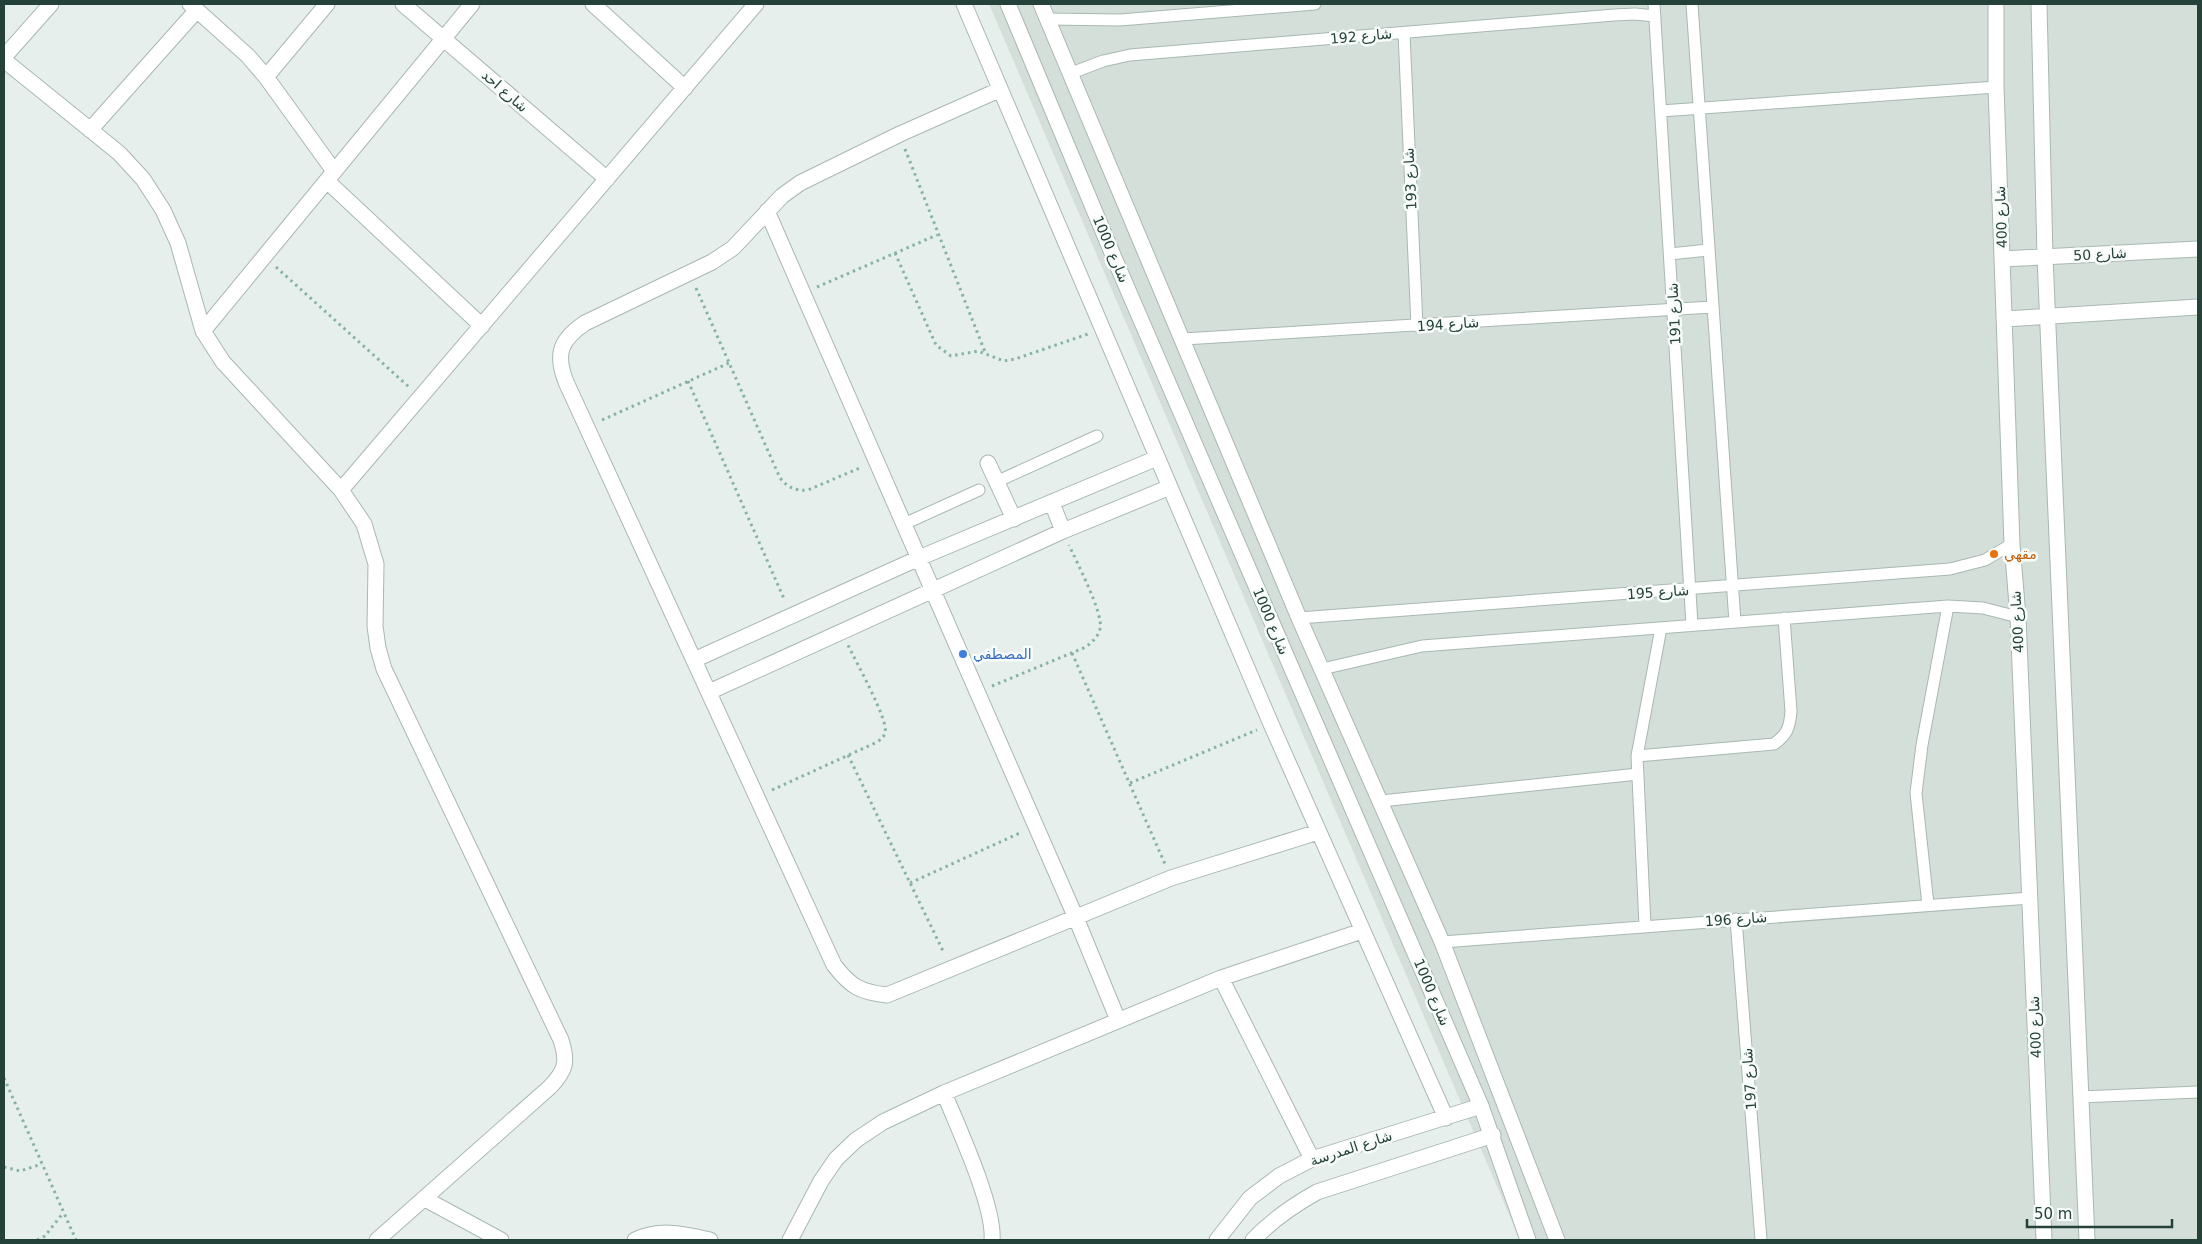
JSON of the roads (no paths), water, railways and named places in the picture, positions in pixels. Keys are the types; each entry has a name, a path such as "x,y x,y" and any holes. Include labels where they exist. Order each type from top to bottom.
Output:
{"street":[{"path":"51,4 4,59 119,153 143,180 163,210 178,243 203,331 223,362 341,490 364,524 376,564 375,626 378,648 384,668 561,1040 566,1057 562,1074 550,1087 377,1240"},
{"path":"266,77 327,4"},
{"name":"شارع احد","path":"403,4 607,179"},
{"path":"203,331 472,4"},
{"path":"593,4 684,88"},
{"path":"341,490 756,4"},
{"path":"964,4 999,90 1271,724 1446,1118"},
{"name":"شارع 1000","path":"1008,4 1115,260 1481,1106 1493,1135 1528,1240"},
{"name":"شارع 1000","path":"1041,4 1069,74 1184,339 1299,618 1442,942 1557,1240"},
{"name":"شارع 400","path":"1996,4 1996,87 2012,544 2018,617 2044,1240"},
{"path":"2039,4 2045,257 2057,503 2086,1240"},
{"path":"90,130 194,7 229,37 266,77 330,176 482,326"},
{"path":"999,90 900,134 800,183 767,211 751,231 733,248 712,262 570,333 561,348 560,366 834,965 847,982 866,992 888,995 1171,878 1318,832"},
{"path":"767,211 978,692 1118,1020"},
{"name":"شارع 50","path":"2002,259 2198,249"},
{"path":"2004,320 2198,307"},
{"path":"694,660 919,558 1157,458"},
{"path":"988,463 1014,519"},
{"path":"709,692 1063,531 1170,487"},
{"path":"1052,503 1063,531"},
{"path":"790,1240 821,1181 836,1159 856,1140 883,1122 944,1093 1221,978 1362,931"},
{"path":"1221,978 1312,1159"},
{"path":"944,1093 984,1196 990,1215 992,1240"},
{"name":"شارع المدرسة","path":"1217,1240 1250,1198 1279,1176 1312,1159 1481,1106"},
{"path":"1253,1240 1267,1225 1290,1207 1317,1192 1493,1135"},
{"path":"425,1199 501,1240"},
{"path":"635,1240 672,1232 710,1240"}],"lane":[{"path":"1046,19 1120,20 1315,4"},
{"name":"شارع 191","path":"1654,4 1692,625"},
{"path":"1692,4 1712,307 1736,622"},
{"name":"شارع 192","path":"1069,74 1103,61 1130,56 1614,15 1635,14 1655,16"},
{"name":"شارع 193","path":"1404,33 1417,326"},
{"path":"1661,111 1996,87"},
{"path":"1670,254 1708,250"},
{"name":"شارع 194","path":"1184,339 1712,307"},
{"path":"996,482 1097,436"},
{"path":"904,524 978,490"},
{"name":"شارع 195","path":"1299,618 1950,569 1984,560 2012,544"},
{"path":"1928,905 1916,792 1922,745 1948,606"},
{"path":"1322,669 1422,646 1784,618 1948,606 1983,608 2018,617"},
{"path":"1638,756 1774,744 1784,736 1790,724 1791,711 1784,618"},
{"path":"1645,925 1638,756 1661,628"},
{"path":"1381,801 1638,774"},
{"name":"شارع 196","path":"1442,942 1736,918 2030,898"},
{"name":"شارع 197","path":"1736,918 1761,1240"},
{"path":"2080,1097 2198,1092"}],"place":[{"name":"مقهي","path":"1994,554"},
{"name":"المصطفي","path":"963,654"}]}
